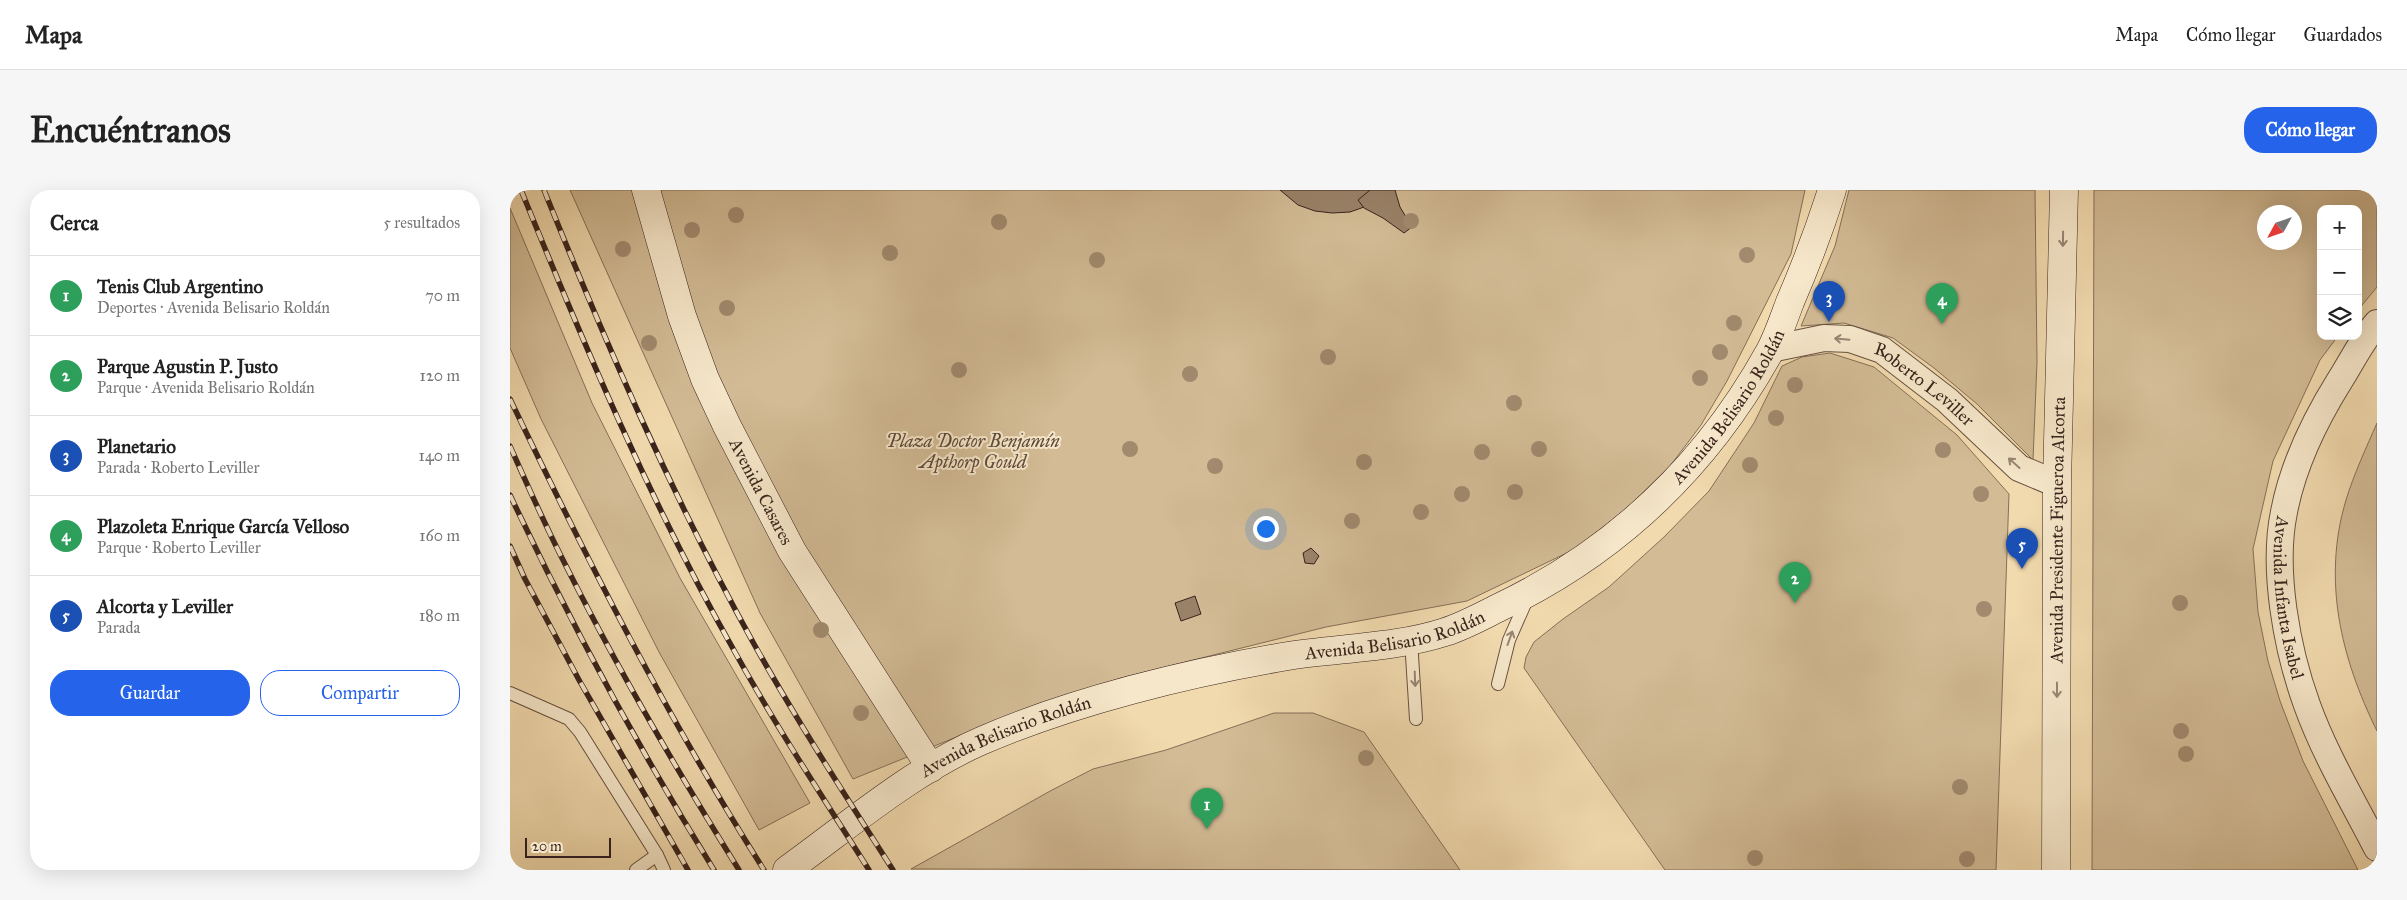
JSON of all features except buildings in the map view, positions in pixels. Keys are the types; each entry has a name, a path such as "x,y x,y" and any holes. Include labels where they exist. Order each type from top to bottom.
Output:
{"street":[{"name":"Avenida Casares","path":"646,190 682,316 705,379 727,426 792,551 931,768"},
{"name":"Avenida Belisario Roldán","path":"787,870 931,768 978,742 1026,724 1133,691 1231,666 1318,651 1411,640 1445,632 1529,594 1571,569 1612,541 1688,469 1724,424 1771,349 1817,238 1832,190"},
{"name":"Avenida Presidente Figueroa Alcorta","path":"2056,870 2057,484 2064,190"},
{"name":"Avenida Infanta Isabel","path":"2377,323 2324,405 2298,460 2284,512 2280,551 2284,613 2293,664 2307,707 2377,848"},
{"name":"Roberto Leviller","path":"1771,349 1824,338 1850,340 1882,350 1947,400 2019,468 2057,484"}],"lane":[{"path":"1498,684 1509,640 1529,594"},
{"path":"1411,640 1416,718"},
{"path":"510,693 569,719 580,732 658,855 664,870"},
{"path":"636,870 658,855"}],"green space":[{"name":"Plaza Doctor Benjamín Apthorp Gould","path":"570,190 1805,190 1791,254 1727,381 1701,425 1670,466 1625,510 1575,549 1467,601 1326,627 1121,678 1028,708 853,779 760,613"},
{"path":"1849,190 2035,190 2037,362 2033,460 1977,404 1934,368 1893,338 1844,323 1801,326 1835,246"},
{"path":"2094,190 2377,190 2377,287 2362,305 2362,205 2317,205 2317,340 2335,340 2320,360 2273,461 2253,549 2258,612 2268,661 2280,701 2303,761 2358,870 2092,870"},
{"path":"510,208 592,403 680,578 810,803 759,830 659,652 541,419 510,348"},
{"path":"1830,353 1874,367 1957,435 2009,494 1996,870 1665,870 1524,668 1526,657 1534,642 1609,587 1664,537 1709,491 1754,423 1782,366 1802,357"},
{"path":"2377,423 2377,731 2364,703 2345,647 2336,589 2336,560 2339,530 2346,500 2356,471"},
{"path":"1274,713 1313,713 1364,732 1460,870 911,869 1093,769 1166,750"}],"railway":[{"path":"521,190 621,425 705,598 768,709 869,870"},
{"path":"544,190 616,363 668,477 724,589 787,701 893,870"},
{"path":"510,399 569,520 630,638 694,755 764,870"},
{"path":"510,446 556,546 625,678 692,794 739,870"},
{"path":"510,495 557,591 607,686 714,870"},
{"path":"510,546 525,579 579,680 688,870"}],"place":[{"name":"Planetario","path":"1829,322"},
{"name":"Plazoleta Enrique García Velloso","path":"1942,324"},
{"name":"Alcorta y Leviller","path":"2022,569"},
{"name":"Parque Agustin P. Justo","path":"1795,603"},
{"name":"Tenis Club Argentino","path":"1207,829"}]}
